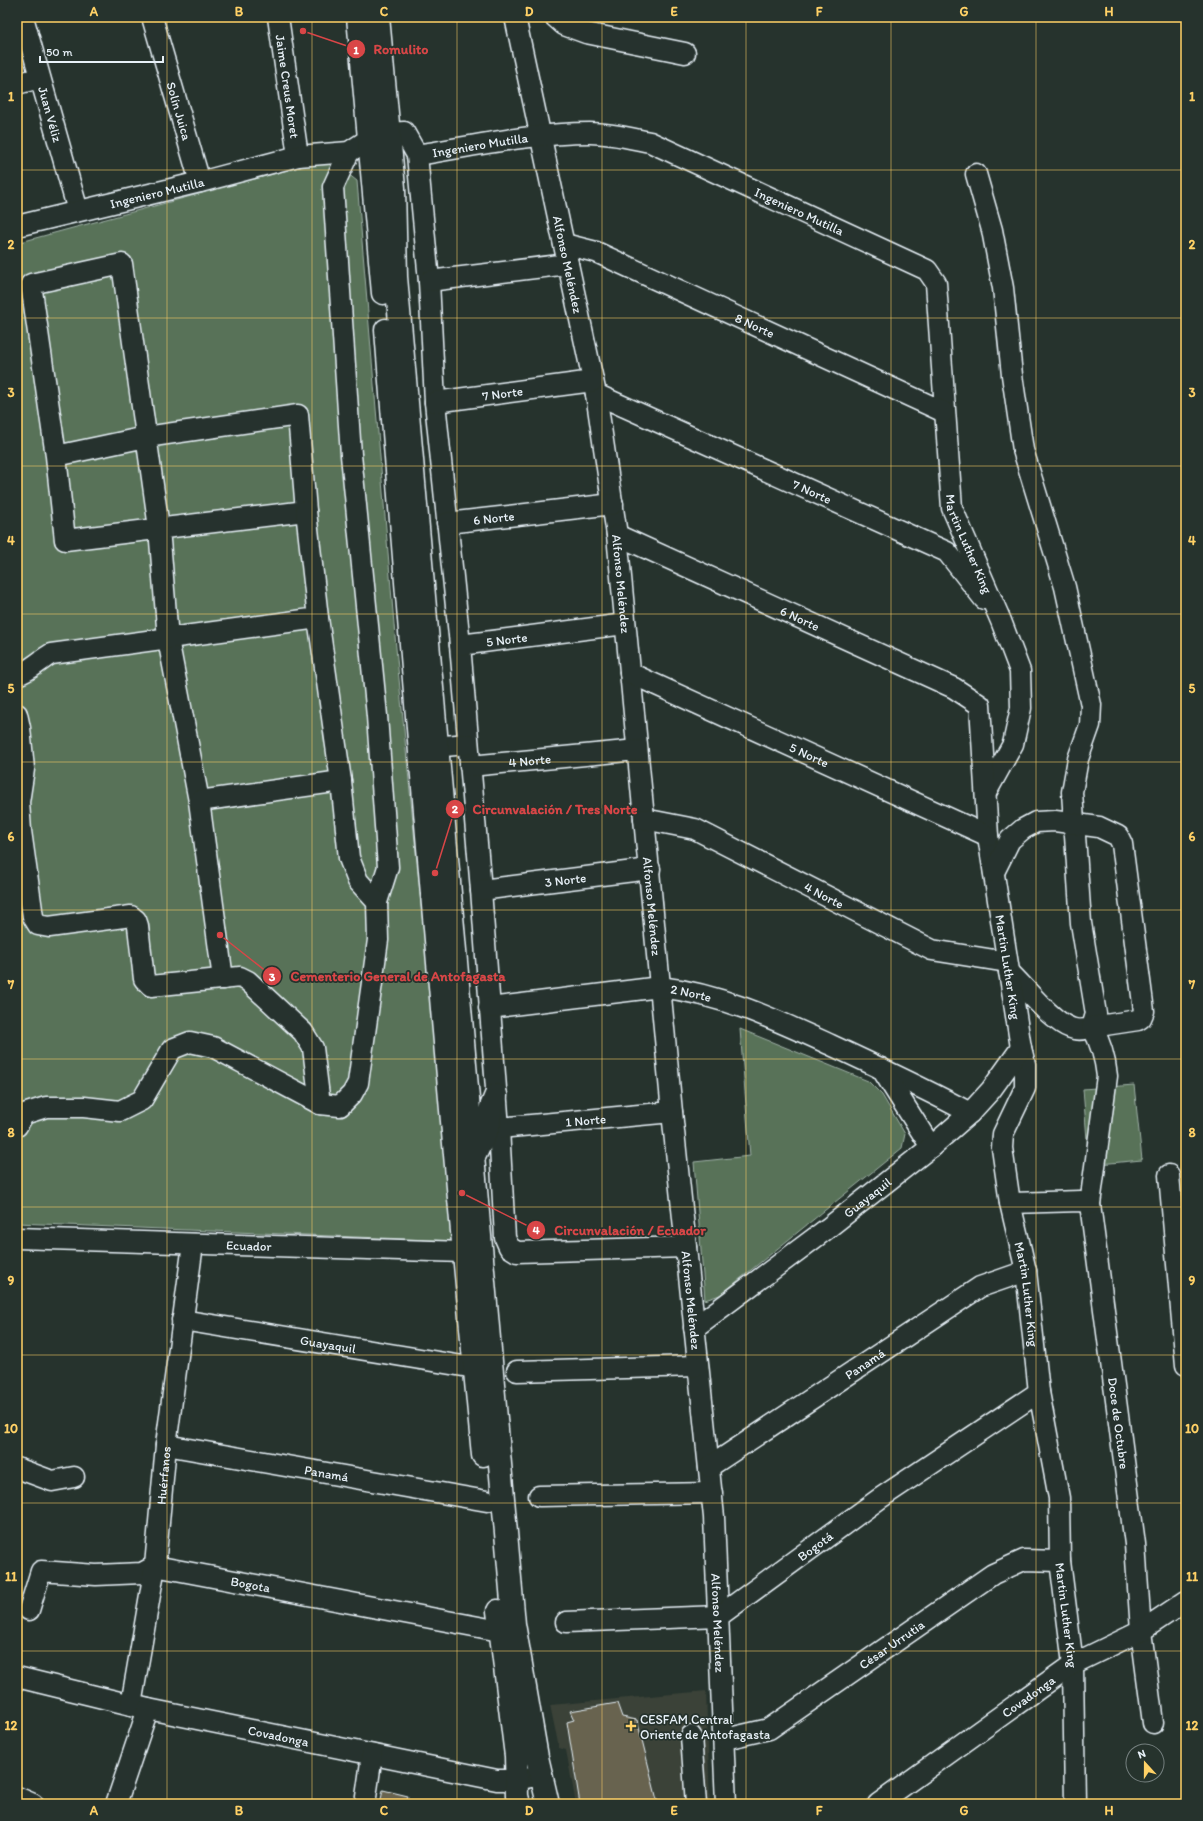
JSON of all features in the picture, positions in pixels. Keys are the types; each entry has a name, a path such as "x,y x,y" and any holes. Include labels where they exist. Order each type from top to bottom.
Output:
{"main road":[{"path":"358,17 379,136"},
{"path":"378,17 379,136 428,748 472,1251 514,1624 541,1775 548,1804"},
{"path":"428,748 472,1161 474,1368 500,1631 516,1756 516,1780 519,1804"},
{"path":"472,1161 489,1126 491,1107 496,1095"}],"street":[{"name":"Juan Véliz","path":"23,17 39,78 78,211"},
{"name":"Solín Juica","path":"152,17 200,182"},
{"name":"Jaime Creus Moret","path":"278,17 298,156"},
{"name":"Alfonso Meléndez","path":"515,17 594,388 613,504 650,869 672,1112 712,1493 725,1739 726,1804"},
{"path":"555,17 564,25 586,33 685,54"},
{"path":"17,84 39,78"},
{"name":"Ingeniero Mutilla","path":"379,136 404,132 417,155 540,135 591,133 622,136 650,142 927,270 936,283"},
{"path":"19,1118 46,1107 84,1107 120,1111 142,1100 172,1049 190,1042 213,1047 320,1104 340,1106 352,1094 358,1083 378,940 377,902 388,867 377,716 351,455 333,187 350,152 379,136"},
{"name":"Ingeniero Mutilla","path":"17,226 200,182 298,156 350,152"},
{"path":"417,155 429,281 435,402 460,645 481,890 499,1128 505,1238 509,1247 517,1252 686,1247"},
{"path":"976,174 992,230 1003,288 1012,374 1023,450 1065,587 1091,705 1090,725 1078,759 1072,792 1081,923 1096,1014 1092,1028"},
{"name":"8 Norte","path":"564,244 596,252 944,412"},
{"path":"223,979 199,801 168,639 159,528 122,264 31,284 56,456 65,540 159,528 306,511"},
{"path":"429,281 568,264"},
{"name":"Martin Luther King","path":"936,283 952,508 1001,621 1020,671 1021,708 1013,744 987,791"},
{"name":"7 Norte","path":"435,402 594,388 947,552 1001,621"},
{"path":"56,456 146,437 298,415 306,511 318,618 341,781 349,858 358,881 377,902"},
{"name":"6 Norte","path":"447,523 613,504"},
{"name":"6 Norte","path":"616,536 954,688 980,706"},
{"path":"17,675 26,672 37,662 51,654 318,618"},
{"name":"5 Norte","path":"460,645 625,624"},
{"name":"5 Norte","path":"630,673 988,836"},
{"name":"Martin Luther King","path":"980,706 987,791 988,836 1021,1048 1025,1064 1025,1088 1003,1134 1002,1148 1010,1203 1026,1271 1039,1392 1059,1498 1060,1561 1073,1664 1075,1804"},
{"path":"17,714 20,728 24,769 19,802 21,831 33,917 38,925 49,927 131,916 136,920 138,926 144,979 146,984 151,986 240,977 248,981 303,1032 313,1048 320,1104"},
{"path":"428,748 468,744"},
{"name":"4 Norte","path":"470,766 637,750"},
{"path":"199,801 341,781"},
{"name":"4 Norte","path":"644,819 695,829 932,950 1008,967"},
{"path":"994,872 1010,840 1023,829 1036,822 1055,821 1099,826 1118,836 1122,844 1144,1015 1138,1020 1083,1031 1071,1028 1059,1022 1008,967"},
{"name":"3 Norte","path":"481,890 650,869"},
{"name":"2 Norte","path":"489,1008 660,987 686,990 724,1001 785,1023 881,1068 970,1113"},
{"name":"Doce de Octubre","path":"1092,1028 1101,1042 1107,1076 1090,1204 1136,1544 1141,1631 1153,1723"},
{"name":"Guayaquil","path":"694,1328 828,1228 931,1147 970,1113 991,1090 1021,1048"},
{"path":"881,1068 931,1147"},
{"name":"1 Norte","path":"499,1128 672,1112"},
{"path":"1169,1175 1186,1366"},
{"path":"1010,1203 1081,1201 1090,1204"},
{"name":"Ecuador","path":"17,1238 472,1251"},
{"name":"Huérfanos","path":"116,1804 140,1707 166,1445 193,1244"},
{"name":"Panamá","path":"709,1467 980,1287 1026,1271"},
{"name":"Guayaquil","path":"182,1320 474,1368"},
{"path":"517,1371 698,1366"},
{"name":"Bogotá","path":"719,1616 879,1499 1039,1392"},
{"name":"Panamá","path":"166,1445 488,1501"},
{"path":"17,1468 52,1481 74,1477"},
{"path":"539,1496 712,1493"},
{"name":"César Urrutia","path":"725,1739 769,1729 993,1574 1024,1560 1060,1561"},
{"path":"29,1610 41,1571 96,1575 142,1573 154,1566"},
{"name":"Bogota","path":"154,1566 500,1631"},
{"name":"Covadonga","path":"878,1804 1073,1664 1141,1631 1186,1601"},
{"path":"566,1622 719,1616"},
{"name":"Covadonga","path":"17,1677 140,1707 497,1780 516,1780 541,1775"},
{"path":"691,1736 696,1804"},
{"path":"365,1804 372,1755"},
{"path":"17,1797 33,1804"}],"shaded area":[{"name":"CESFAM Central Oriente de Antofagasta","path":"706,1691 710,1804 576,1804 566,1750 559,1748 550,1705"}],"green space":[{"path":"329,159 357,181 396,648 454,1241 17,1223 17,243"},
{"path":"740,1029 868,1081 882,1095 905,1134 902,1148 720,1295 705,1300 694,1162 750,1156"},
{"path":"1134,1085 1142,1160 1089,1165 1083,1089"}],"building":[{"path":"617,1703 622,1717 637,1720 658,1804 580,1804 567,1722 574,1720 570,1711"},
{"path":"383,1790 408,1796 406,1804 380,1804"}],"place":[{"name":"Romulito","path":"303,31"},
{"name":"Circunvalación / Tres Norte","path":"435,873"},
{"name":"Cementerio General de Antofagasta","path":"220,935"},
{"name":"Circunvalación / Ecuador","path":"462,1193"},
{"name":"CESFAM Central Oriente de Antofagasta","path":"631,1726"}]}
